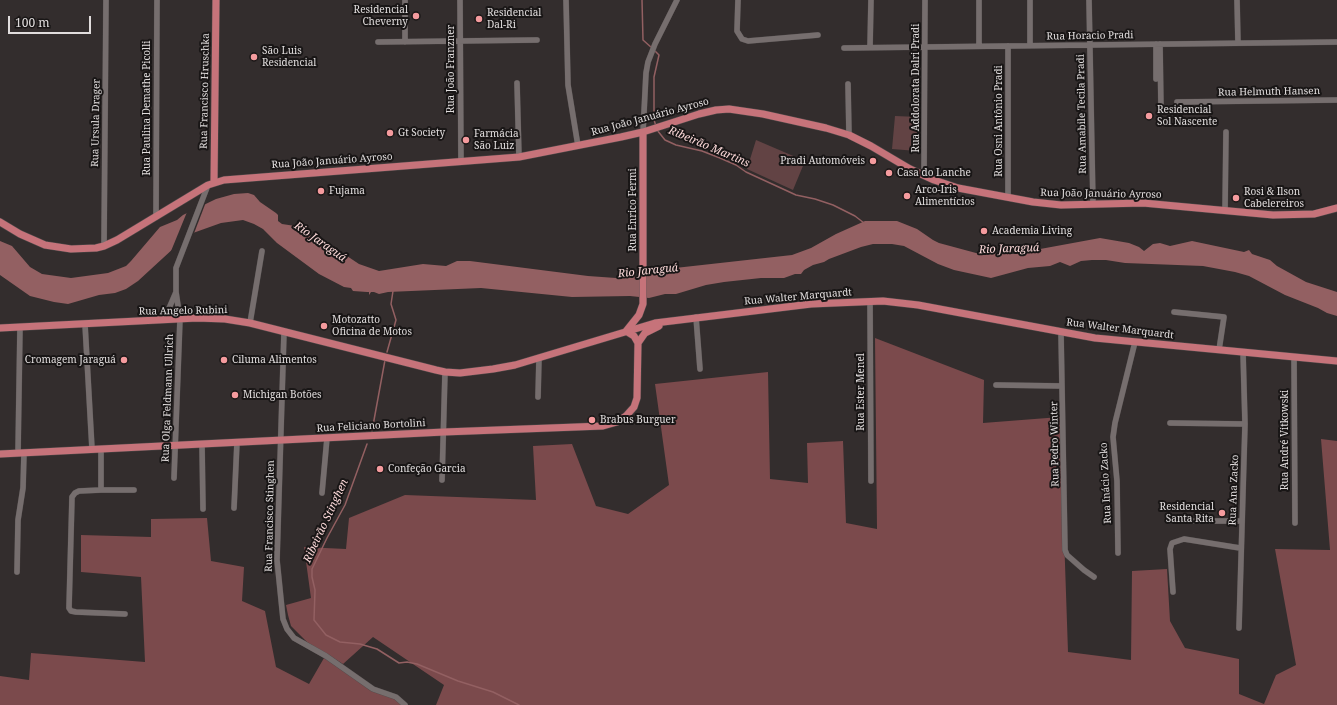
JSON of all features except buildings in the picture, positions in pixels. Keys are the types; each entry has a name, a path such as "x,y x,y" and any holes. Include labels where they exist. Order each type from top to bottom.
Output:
{"main road":[{"name":"Rua Francisco Hruschka","path":"211,184 216,0"},
{"name":"Rua João Januário Ayroso","path":"0,222 29,238 52,247 86,249 104,246 117,240 211,184 236,178 519,157 643,132 699,114 729,109 750,111 820,126 849,136 871,146 910,169 958,188 1046,204 1143,203 1273,215 1314,214 1337,208"},
{"name":"Rua Enrico Fermi","path":"626,331 639,315 643,303 643,132"},
{"name":"Rua Walter Marquardt","path":"385,358 444,372 460,373 514,365 649,324 811,304 898,302 1096,338 1337,361"},
{"name":"Rua Angelo Rubini","path":"0,328 180,319 225,319 250,323 385,358"},
{"path":"626,331 634,336 638,344 648,331 668,321"},
{"name":"Rua Feliciano Bortolini","path":"0,454 444,432 603,426 617,422 626,416 634,407 637,398 638,344"}],"street":[{"name":"Rua Ursula Drager","path":"104,246 106,0"},
{"name":"Rua Paulina Demathe Picolli","path":"156,217 157,0"},
{"path":"405,0 406,42"},
{"name":"Rua João Franzner","path":"460,0 461,161"},
{"path":"566,0 568,79 578,146"},
{"path":"643,132 646,73 651,52 678,0"},
{"path":"738,0 737,31 742,39 748,41 818,35"},
{"path":"870,0 870,47"},
{"name":"Rua Addolorata Dalri Pradi","path":"924,175 925,0"},
{"path":"979,0 979,46"},
{"path":"1030,0 1030,45"},
{"name":"Rua Amabile Tecila Pradi","path":"1089,0 1093,204"},
{"path":"1237,0 1238,43"},
{"path":"378,42 537,40"},
{"name":"Rua Horacio Pradi","path":"844,48 1337,42"},
{"path":"1156,79 1158,44"},
{"path":"1158,44 1162,109"},
{"name":"Rua Osni Antônio Pradi","path":"1008,46 1008,197"},
{"path":"517,84 519,157"},
{"path":"848,84 849,136"},
{"name":"Rua Helmuth Hansen","path":"1177,102 1337,100"},
{"path":"1225,211 1226,132"},
{"name":"Rua Olga Feldmann Ullrich","path":"174,478 174,445 180,319 175,275 178,263 203,197 211,184"},
{"path":"250,323 262,250"},
{"path":"164,320 176,292"},
{"name":"Rua Ester Menel","path":"870,302 870,481"},
{"path":"1174,312 1224,317 1219,350"},
{"path":"696,317 700,369"},
{"path":"85,324 92,449"},
{"path":"17,572 18,520 23,488 21,453 20,327"},
{"name":"Rua Francisco Stinghen","path":"284,332 277,560 283,619 287,629 294,638 326,656 373,689 396,697 405,705"},
{"name":"Rua Pedro Winter","path":"1062,333 1065,550 1067,555 1094,577"},
{"name":"Rua Inácio Zacko","path":"1118,553 1117,482 1113,437 1115,423 1135,342"},
{"name":"Rua Ana Zacko","path":"1239,628 1240,548 1245,424 1244,352"},
{"name":"Rua André Vitkowski","path":"1294,357 1295,523"},
{"path":"538,397 539,358"},
{"path":"442,480 444,372"},
{"path":"996,385 1062,386"},
{"path":"1170,423 1245,424"},
{"path":"322,493 327,438"},
{"path":"234,508 237,442"},
{"path":"202,444 203,509"},
{"path":"100,490 101,449"},
{"path":"125,614 76,612 71,611 69,608 72,497 79,491 134,490"},
{"path":"1194,521 1242,521"},
{"path":"1173,592 1170,550 1172,543 1177,540 1184,539 1240,548"}],"shaded area":[{"path":"895,116 919,117 917,151 892,149"},
{"path":"756,140 805,161 793,190 747,169"},
{"path":"248,193 254,195 260,202 276,213 278,215 278,221 282,224 302,227 307,233 326,247 344,254 359,264 379,271 423,264 446,266 457,261 470,261 588,276 616,278 645,275 675,268 792,255 811,248 836,234 865,221 897,221 917,229 939,243 976,253 1013,254 1100,238 1129,243 1144,251 1153,244 1160,243 1170,246 1192,241 1244,252 1249,250 1252,254 1270,260 1277,266 1306,282 1337,292 1337,316 1285,295 1249,276 1203,266 1125,263 1106,260 1092,260 1081,261 1070,266 1060,262 1050,266 1028,268 991,278 954,270 938,264 904,246 892,244 873,244 861,247 813,265 804,270 801,274 795,274 784,278 761,278 724,282 706,285 676,294 665,294 649,298 630,296 572,297 481,288 388,292 379,294 371,292 369,295 369,292 353,291 351,288 344,287 319,274 277,243 263,229 243,220 221,223 193,233 175,247 138,281 126,289 68,304 30,296 0,275 0,241 12,246 30,267 42,274 71,278 108,273 126,266 160,227 177,220 183,215 216,199 234,194"},
{"path":"875,338 984,380 983,423 1060,417 1068,652 1131,660 1132,571 1167,569 1170,621 1185,648 1239,659 1239,694 1264,704 1276,675 1296,665 1275,549 1330,550 1321,439 1337,441 1337,705 436,705 444,685 373,637 343,664 307,642 291,626 286,605 311,598 304,547 346,549 349,518 405,495 536,500 533,446 572,444 596,506 628,514 669,485 655,384 768,372 770,479 808,483 807,443 843,441 846,523 877,529"},
{"path":"207,518 211,561 244,567 242,601 265,611 276,667 309,684 324,658 340,667 371,691 395,698 402,705 0,705 0,676 29,680 31,653 145,662 141,577 81,572 81,535 151,537 151,519"}],"pier":[{"path":"206,202 193,236 169,256 187,212"}],"waterway":[{"name":"Ribeirão Martins","path":"642,0 643,40 652,48"},
{"name":"Ribeirão Martins","path":"655,51 659,55 654,77 654,120 656,126"},
{"name":"Ribeirão Martins","path":"657,130 665,140 676,145 702,151 720,158 736,165 746,172 796,195 833,205 855,216 864,223"},
{"name":"Ribeirão Stinghen","path":"387,352 396,320 391,304 393,291"},
{"name":"Ribeirão Stinghen","path":"372,431 385,360"},
{"name":"Ribeirão Stinghen","path":"367,444 345,505 312,569 315,590 314,620 326,635 340,642 360,644 377,649 399,663 407,662 417,664 458,681 493,692 519,705"}],"place":[{"name":"Residencial Cheverny","path":"416,16"},
{"name":"Residencial Dal-Ri","path":"479,19"},
{"name":"São Luis Residencial","path":"254,57"},
{"name":"Residencial Sol Nascente","path":"1149,116"},
{"name":"Gt Society","path":"390,133"},
{"name":"Farmácia São Luiz","path":"466,140"},
{"name":"Pradi Automóveis","path":"873,161"},
{"name":"Casa do Lanche","path":"889,173"},
{"name":"Fujama","path":"321,191"},
{"name":"Arco-Iris Alimentícios","path":"907,196"},
{"name":"Rosi & Ilson Cabelereiros","path":"1236,198"},
{"name":"Academia Living","path":"984,231"},
{"name":"Motozatto Oficina de Motos","path":"324,326"},
{"name":"Cromagem Jaraguá","path":"124,360"},
{"name":"Ciluma Alimentos","path":"224,360"},
{"name":"Michigan Botões","path":"235,395"},
{"name":"Brabus Burguer","path":"592,420"},
{"name":"Confeção Garcia","path":"380,469"},
{"name":"Residencial Santa Rita","path":"1222,513"}],"water label":[{"name":"Rio Jaraguá","path":"320,242"},
{"name":"Rio Jaraguá","path":"1009,249"},
{"name":"Rio Jaraguá","path":"648,271"}]}
